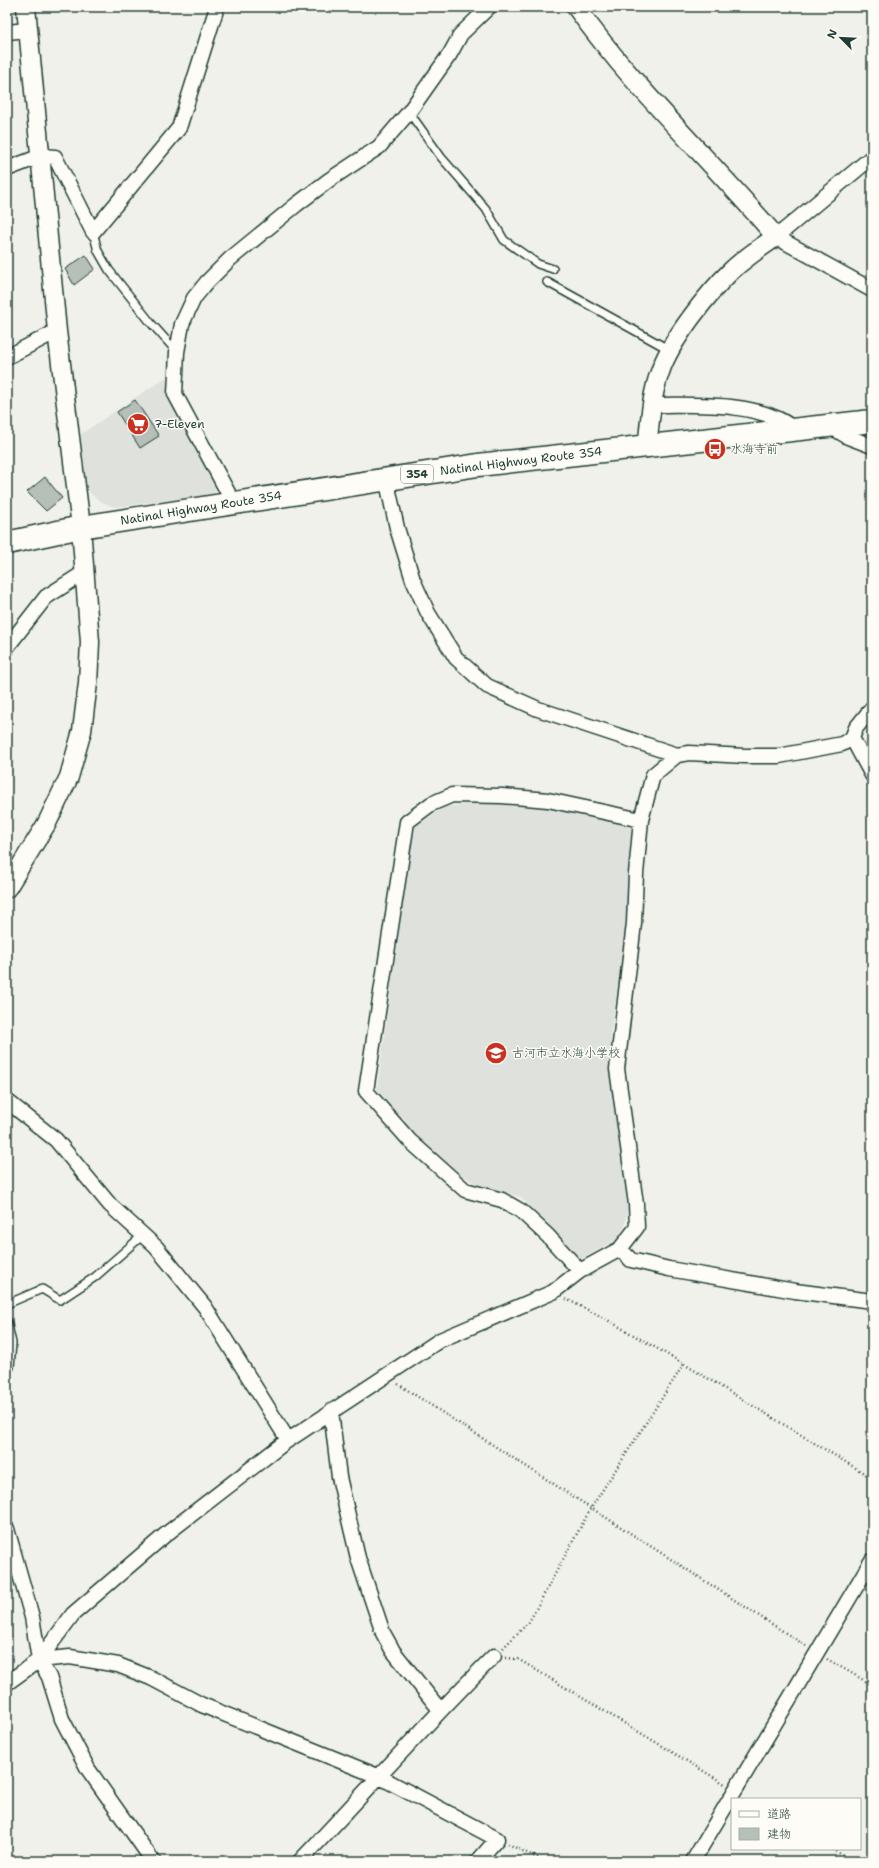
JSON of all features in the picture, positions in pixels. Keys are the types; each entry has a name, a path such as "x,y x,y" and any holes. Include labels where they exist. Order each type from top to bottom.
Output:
{"highway":[{"name":"Natinal Highway Route 354","path":"7,543 81,527 386,478 562,455 647,448 872,421"}],"street":[{"path":"7,888 47,823 66,784 82,731 88,683 90,642 81,527 57,330 42,156 26,7"},
{"path":"7,169 42,156 55,157 93,232 180,128 217,7"},
{"path":"233,502 175,394 177,352 182,324 194,298 207,282 230,259 296,205 329,180 379,147 409,112 450,54 461,34 489,7"},
{"path":"576,7 607,49 694,148 736,190 776,237 872,290"},
{"path":"7,32 28,30"},
{"path":"647,448 652,405 660,372 670,350 690,320 732,271 776,237 872,157"},
{"path":"7,357 57,330"},
{"path":"652,405 727,407 768,414 787,423 796,431"},
{"path":"831,427 848,437 872,446"},
{"path":"386,478 397,528 413,580 428,613 456,658 486,686 538,709 677,755 689,753 779,756 831,747 842,744 852,738 856,728 872,708"},
{"path":"7,647 46,597 85,572"},
{"path":"852,738 872,775"},
{"path":"7,1683 39,1660 73,1614 165,1535 288,1440 440,1340 552,1292 580,1271 620,1249 637,1227 636,1204 617,1068 634,923 636,874 641,820 653,775 677,755"},
{"path":"580,1271 548,1236 521,1211 502,1200 465,1190 410,1141 366,1091 407,822 431,804 452,795 502,796 548,800 641,820"},
{"path":"7,1101 56,1140 110,1205 156,1247 204,1307 288,1440"},
{"path":"620,1249 631,1260 669,1269 795,1291 872,1301"},
{"path":"331,1411 339,1478 354,1543 384,1633 393,1651 440,1710"},
{"path":"7,1529 32,1617 39,1660 49,1677 62,1719 88,1769 153,1861"},
{"path":"693,1861 872,1560"},
{"path":"300,1861 380,1777 440,1710 494,1656"},
{"path":"39,1660 70,1657 118,1665 151,1678 202,1705 380,1777 496,1839 478,1861"}],"lane":[{"path":"409,112 441,157 486,209 504,240 538,264 553,269"},
{"path":"93,232 98,251 109,270 151,324 177,352"},
{"path":"546,282 670,350"},
{"path":"7,1304 42,1288 60,1300 94,1277 143,1235"},
{"path":"7,1321 12,1343 10,1367 7,1370"}],"path":[{"path":"552,1292 604,1318 684,1364 872,1478"},
{"path":"494,1656 529,1622 591,1508 684,1364"},
{"path":"385,1376 816,1652 872,1685"},
{"path":"494,1656 518,1659 735,1790"},
{"path":"496,1839 544,1861"},
{"path":"834,1850 852,1861"}],"shaded area":[{"path":"166,377 168,394 216,488 213,495 115,507 102,502 92,495 85,485 81,434"},
{"name":"古河市立水海小学校","path":"490,803 550,808 634,823 628,918 611,1031 611,1075 628,1209 624,1228 616,1240 580,1260 521,1197 478,1185 463,1176 413,1136 377,1089 413,828 445,806"}],"building":[{"path":"86,255 95,269 74,285 65,269"},
{"name":"7-Eleven","path":"135,400 159,436 140,448 117,412"},
{"path":"45,477 62,498 46,511 27,492"}],"place":[{"name":"7-Eleven","path":"138,424"},
{"name":"水海寺前","path":"715,449"},
{"name":"古河市立水海小学校","path":"496,1053"}]}
